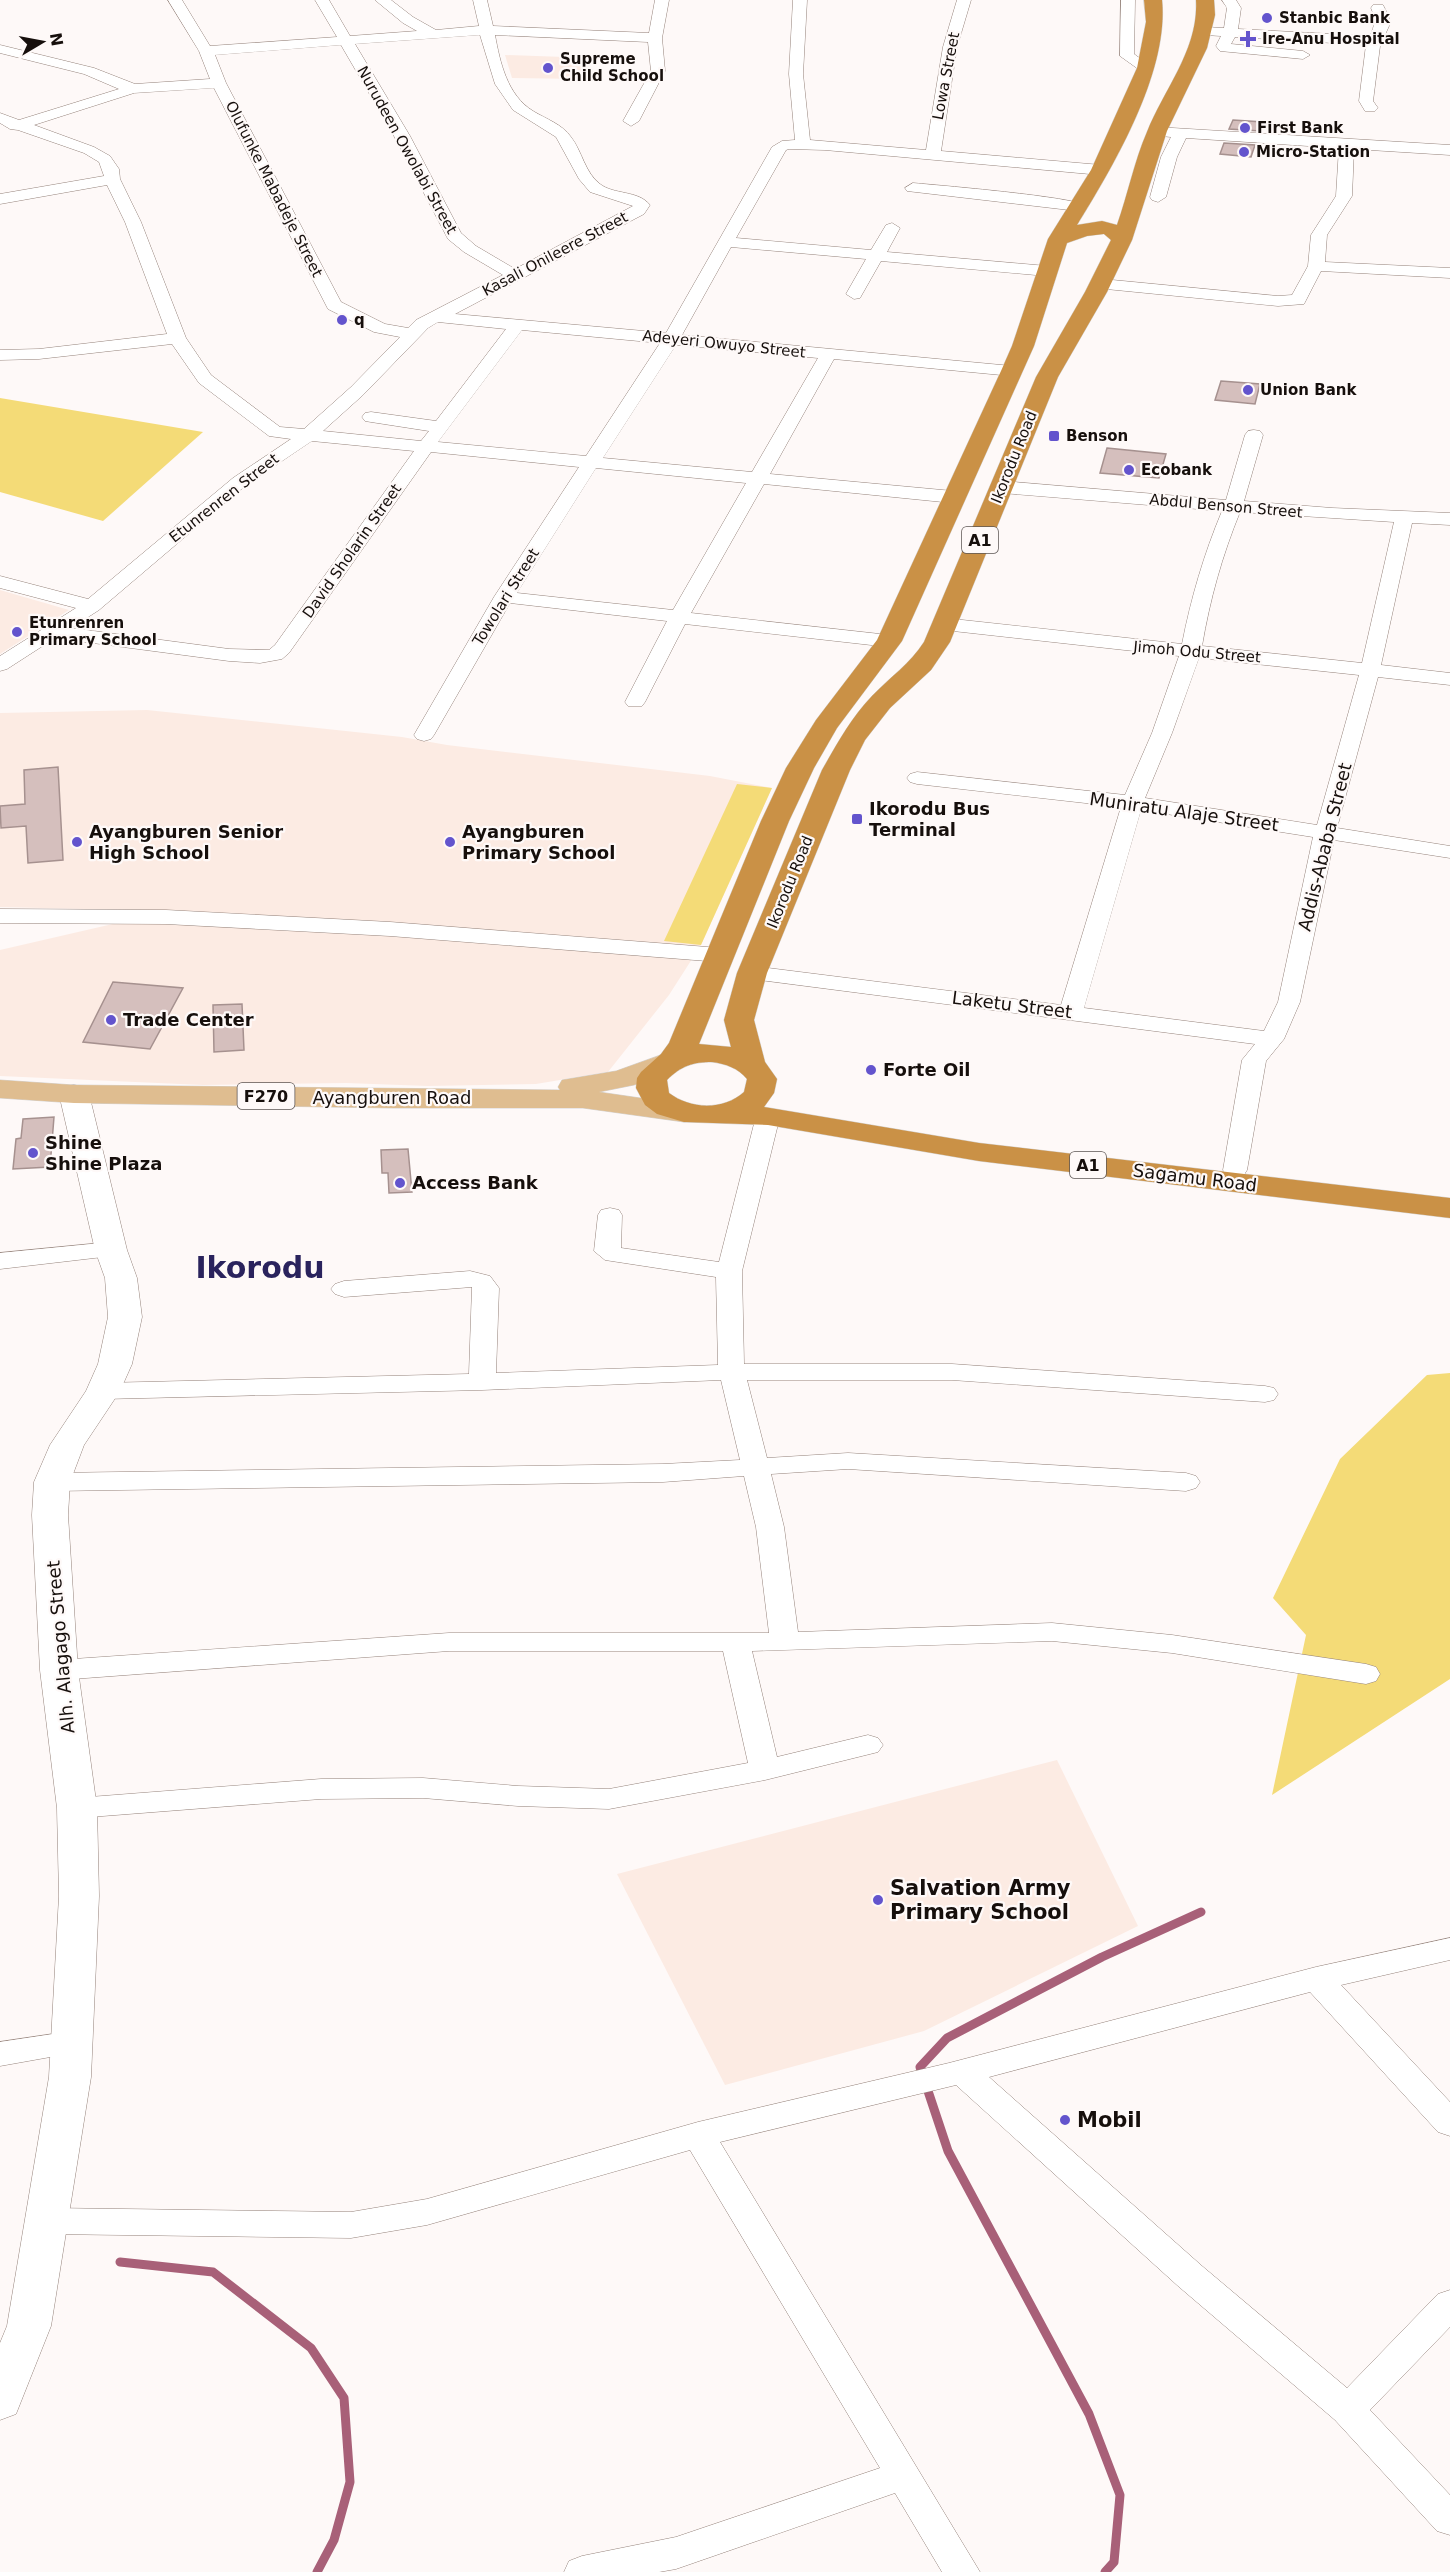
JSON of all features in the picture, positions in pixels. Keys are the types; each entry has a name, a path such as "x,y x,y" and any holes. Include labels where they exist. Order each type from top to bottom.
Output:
{"highway":[{"name":"Ikorodu Road","path":"684,1113 668,1107 656,1098 651,1088 652,1078 672,1060 684,1044 800,768 825,726 889,640 1023,346 1058,239 1101,170 1146,68 1183,18"},
{"name":"Ikorodu Road","path":"757,1072 739,1020 752,973 832,780 853,738 881,702 922,665 937,642 1047,377 1068,337 1102,284 1122,240 1138,198 1183,18"},
{"path":"1058,239 1083,229 1092,228 1113,230 1120,234 1122,240"},
{"name":"Sagamu Road","path":"672,1060 690,1055 719,1054 737,1058 757,1072 776,1090 815,1108 831,1114 888,1126 1235,1170 1450,1189"},
{"path":"726,1113 743,1108 756,1099 762,1089 757,1072"},
{"name":"Sagamu Road","path":"684,1113 768,1116 979,1152 1450,1208"}],"main road":[{"name":"F270","path":"531,1094 623,1078 672,1060"},
{"name":"Ayangburen Road","path":"0,1078 77,1083 531,1094"},
{"name":"Ayangburen Road","path":"0,1089 74,1094 393,1099 531,1094"},
{"name":"Alh. Alagago Street","path":"0,2401 29,2326 70,2077 73,2043 79,1896 77,1808 59,1670 50,1515 52,1482 67,1445 103,1391 115,1364 125,1317 121,1278 111,1250 74,1094"},
{"name":"F270","path":"531,1094 684,1113"}],"street":[{"name":"Olufunke Mabadeje Street","path":"175,0 206,51 219,83 334,305 380,328 412,334"},
{"name":"Nurudeen Owolabi Street","path":"322,0 402,136 454,236 470,249 516,276"},
{"path":"382,0 408,20 433,34"},
{"path":"480,0 488,30"},
{"path":"631,121 658,71 655,38 662,0"},
{"path":"800,0 796,74 803,143 1101,170"},
{"name":"Lowa Street","path":"933,154 950,47 964,0"},
{"path":"1128,0 1127,56 1146,68"},
{"path":"1229,0 1234,8 1230,32 1223,46 1228,49 1303,55"},
{"path":"1370,108 1366,101 1373,46 1380,35 1382,17 1378,9"},
{"path":"1183,18 1230,32 1376,41"},
{"path":"206,51 488,30 655,38"},
{"name":"Kasali Onileere Street","path":"436,317 638,211 642,206 636,201 598,190 592,186 573,149 559,132 520,109 509,97 499,76 488,30"},
{"path":"0,49 89,71 133,89"},
{"path":"0,132 133,89 219,83"},
{"path":"0,118 89,150 105,159 133,222 177,338 205,379 275,432 953,497"},
{"path":"1156,132 1450,150"},
{"path":"1158,197 1169,157 1181,134"},
{"name":"Towolari Street","path":"424,735 504,597 671,339 780,147 803,143"},
{"path":"1102,284 1298,300 1316,266 1319,235 1344,196 1347,144"},
{"path":"0,199 112,179"},
{"path":"913,188 1078,206"},
{"path":"854,294 892,228"},
{"path":"728,242 1047,271"},
{"path":"1316,266 1450,273"},
{"name":"Etunrenren Street","path":"0,665 92,606 239,482 307,436 357,392 422,324 436,317"},
{"name":"Adeyeri Owuyo Street","path":"436,317 1012,371"},
{"name":"David Sholarin Street","path":"54,632 229,655 260,657 275,655 282,650 427,445 518,324"},
{"path":"0,355 39,354 177,338"},
{"path":"635,702 678,617 828,355"},
{"path":"371,417 441,427"},
{"path":"1071,1012 1133,802 1162,733 1191,651 1200,601 1218,543 1233,507 1254,435"},
{"name":"Abdul Benson Street","path":"1002,487 1233,507 1450,519"},
{"name":"Addis-Ababa Street","path":"1235,1170 1254,1060 1272,1039 1289,1002 1325,832 1370,670 1404,518"},
{"path":"0,582 92,606"},
{"path":"504,597 889,640"},
{"name":"Jimoh Odu Street","path":"944,624 1450,679"},
{"name":"Muniratu Alaje Street","path":"917,778 1133,802 1450,852"},
{"path":"0,916 166,917 414,931 720,955"},
{"name":"Laketu Street","path":"752,973 1272,1039"},
{"path":"768,1116 729,1271 729,1358 770,1527 784,1642"},
{"path":"610,1215 606,1251 614,1256 729,1271"},
{"path":"0,1261 111,1250"},
{"path":"344,1289 470,1279 481,1281 486,1288 482,1382"},
{"path":"103,1391 482,1382 733,1372 952,1372 1265,1394"},
{"path":"52,1482 524,1477 663,1473 848,1461 1186,1482"},
{"path":"59,1670 449,1642 784,1642 1052,1632 1173,1644 1366,1674"},
{"path":"735,1642 765,1770"},
{"path":"77,1808 321,1789 423,1788 518,1796 609,1799 765,1770 868,1745"},
{"path":"47,2221 351,2225 427,2212 698,2136 955,2073 1316,1979 1450,1949"},
{"path":"1316,1979 1450,2123"},
{"path":"0,2054 73,2043"},
{"path":"955,2073 1348,2410 1450,2520"},
{"path":"698,2136 962,2572"},
{"path":"1348,2410 1450,2304"},
{"path":"582,2572 676,2553 903,2475"}],"shaded area":[{"name":"Supreme Child School","path":"505,55 593,58 582,79 512,78"},
{"path":"0,398 203,432 103,521 0,492"},
{"name":"Etunrenren Primary School","path":"0,590 69,610 0,654"},
{"path":"147,710 402,737 447,745 710,776 772,788 701,945 669,995 608,1072 536,1084 428,1086 346,1083 203,1085 0,1076 0,950 169,911 0,907 0,713"},
{"path":"737,784 772,788 701,945 664,941"},
{"path":"1450,1373 1450,1679 1272,1795 1306,1635 1273,1598 1340,1459 1427,1375"},
{"name":"Salvation Army Primary School","path":"1057,1760 1138,1926 924,2031 725,2085 617,1874"}],"building":[{"path":"1233,120 1263,122 1260,131 1229,129"},
{"path":"1224,143 1255,145 1251,157 1220,154"},
{"path":"1221,381 1260,384 1255,404 1215,400"},
{"path":"1107,448 1166,454 1159,478 1100,473"},
{"path":"58,767 63,860 28,863 26,826 1,828 0,806 25,804 24,770"},
{"name":"Trade Center","path":"113,982 183,988 150,1049 83,1042"},
{"path":"242,1004 244,1050 214,1052 213,1005"},
{"name":"Shine Shine Plaza","path":"54,1117 50,1167 13,1169 16,1139 21,1138 23,1119"},
{"name":"Access Bank","path":"408,1149 412,1192 389,1193 388,1173 382,1173 381,1150"}],"waterway":[{"path":"1105,2572 1114,2562 1120,2495 1089,2414 948,2151 920,2067 947,2038 1102,1957 1201,1912"},
{"path":"120,2262 213,2272 311,2348 344,2398 350,2482 334,2540 317,2572"}],"place":[{"name":"Stanbic Bank","path":"1267,18"},
{"name":"Ire-Anu Hospital","path":"1248,39"},
{"name":"Supreme Child School","path":"548,68"},
{"name":"First Bank","path":"1245,128"},
{"name":"Micro-Station","path":"1244,152"},
{"name":"q","path":"342,320"},
{"name":"Union Bank","path":"1248,390"},
{"name":"Benson","path":"1054,436"},
{"name":"Ecobank","path":"1129,470"},
{"name":"Etunrenren Primary School","path":"17,632"},
{"name":"Ikorodu Bus Terminal","path":"857,819"},
{"name":"Ayangburen Senior High School","path":"77,842"},
{"name":"Ayangburen Primary School","path":"450,842"},
{"name":"Trade Center","path":"111,1020"},
{"name":"Forte Oil","path":"871,1070"},
{"name":"Shine Shine Plaza","path":"33,1153"},
{"name":"Access Bank","path":"400,1183"},
{"name":"Salvation Army Primary School","path":"878,1900"},
{"name":"Mobil","path":"1065,2120"}],"district":[{"name":"Ikorodu","path":"260,1268"}]}
